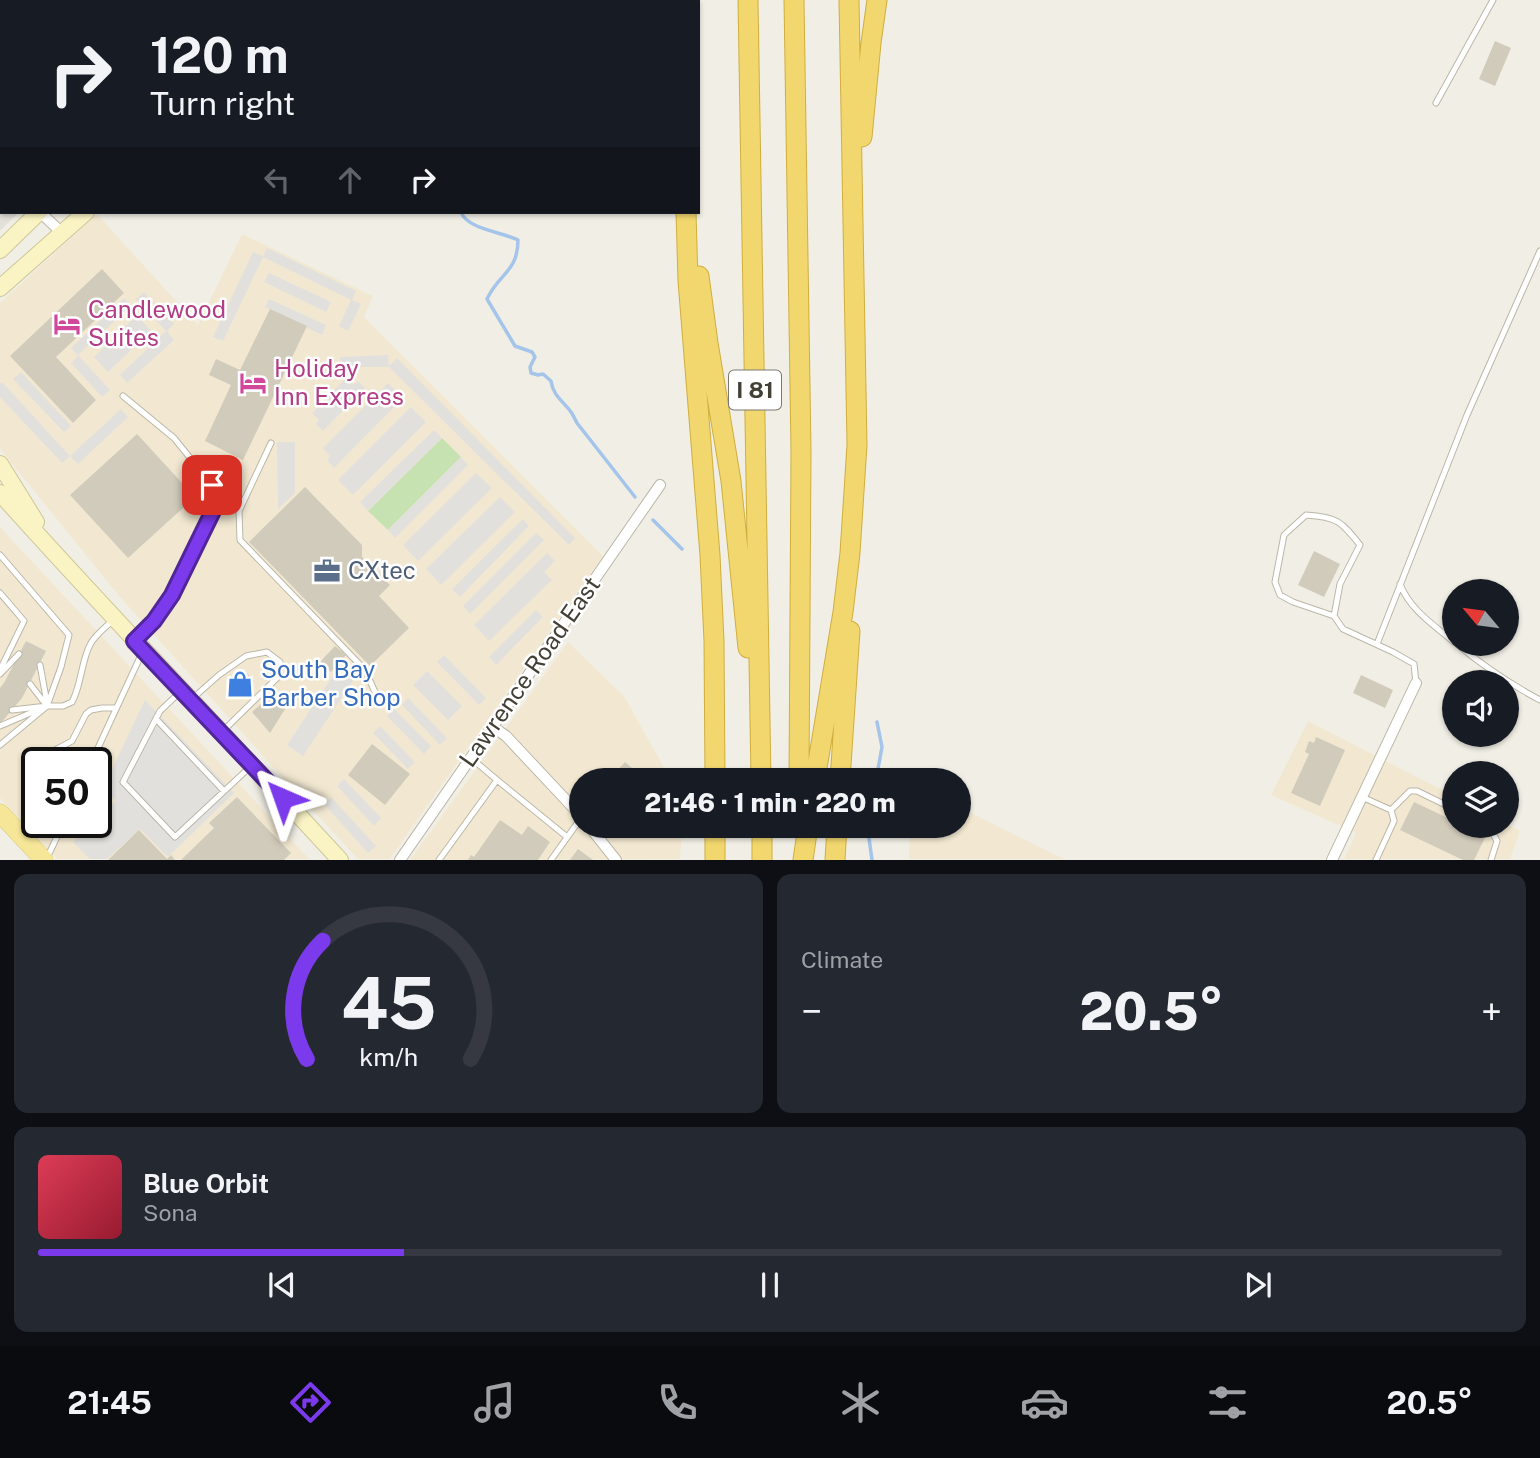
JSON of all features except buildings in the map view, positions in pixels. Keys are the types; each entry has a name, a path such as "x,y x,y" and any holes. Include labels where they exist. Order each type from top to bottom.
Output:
{"highway":[{"name":"I 81","path":"748,0 761,768"},
{"name":"I 81","path":"794,0 801,451 799,768"},
{"path":"817,768 843,612 857,445 849,0"},
{"path":"853,233 877,0"},
{"path":"686,214 688,294 710,555 715,768"},
{"path":"694,214 696,255 708,343 732,481 760,768"},
{"path":"841,768 852,616 850,553"},
{"path":"715,838 715,859"},
{"path":"762,838 762,859"},
{"path":"799,838 800,859"},
{"path":"800,859 805,838"},
{"path":"835,859 836,838"}],"main road":[{"path":"0,250 38,214"},
{"path":"0,288 84,214"},
{"path":"0,464 57,557"},
{"path":"0,493 114,619 340,859"},
{"path":"0,813 45,859"}],"street":[{"path":"42,214 62,233"},
{"name":"Lawrence Road East","path":"403,858 660,485"},
{"path":"1332,859 1416,683"},
{"path":"493,727 506,736 569,804"},
{"path":"599,838 616,859"}],"lane":[{"path":"1436,103 1493,0"},
{"path":"1377,645 1466,415 1540,251"},
{"path":"98,747 139,645 172,595 214,509 212,485 205,475 174,438 123,396"},
{"path":"271,443 239,511 240,540 365,670 380,703"},
{"path":"1334,616 1340,584 1360,545 1345,526 1325,516 1306,515 1283,536 1275,582 1280,595 1334,616 1343,629 1414,664 1416,683"},
{"path":"0,555 69,635 47,706 0,745"},
{"path":"1400,584 1415,609 1442,631"},
{"path":"0,593 24,621 0,674"},
{"path":"12,710 63,706 72,702 91,643 114,619"},
{"path":"222,732 278,677 280,662 267,652 246,656 160,711 123,782 175,837 252,765"},
{"path":"0,674 19,654"},
{"path":"1472,656 1499,677 1540,700"},
{"path":"40,665 47,706"},
{"path":"0,674 9,674"},
{"path":"30,684 47,706"},
{"path":"0,726 47,706"},
{"path":"61,747 72,741 91,710 116,708"},
{"path":"156,719 224,791"},
{"path":"471,758 567,837"},
{"path":"439,859 497,780"},
{"path":"1391,810 1409,792 1417,791 1442,803"},
{"path":"1362,797 1391,810"},
{"path":"1376,859 1394,821 1391,810"},
{"path":"551,859 569,834"},
{"path":"45,859 56,838"},
{"path":"1491,859 1497,841 1495,838"}],"shaded area":[{"path":"0,214 17,214 0,231"},
{"path":"97,214 198,325 242,234 373,296 364,317 603,556 390,859 358,859 119,596 0,449 0,303"},
{"path":"267,248 356,291 352,300 361,304 348,331 339,326 351,300 263,257 223,341 213,337 253,252 263,256"},
{"path":"269,273 331,302 326,312 264,282"},
{"path":"144,292 174,324 167,331 174,340 127,383 120,375 166,331 136,299"},
{"path":"124,298 131,306 78,355 110,390 102,397 71,363 78,356 71,348"},
{"path":"269,299 326,325 322,335 265,307"},
{"path":"137,315 151,331 108,372 94,357"},
{"path":"388,355 389,366 397,358 575,538 569,545 389,367 340,367 340,357"},
{"path":"21,372 71,426 64,432 13,379"},
{"path":"346,378 354,385 358,381 365,388 323,431 316,424 319,420 312,413"},
{"path":"2,382 70,456 62,463 0,397"},
{"path":"388,383 403,398 334,468 327,460 330,456 323,448"},
{"path":"411,407 426,422 353,495 338,480"},
{"path":"121,409 128,417 78,464 70,456"},
{"path":"434,430 442,438 368,511 360,502"},
{"path":"277,442 295,442 295,493 278,509"},
{"path":"461,457 468,465 395,538 388,530"},
{"path":"476,473 492,488 418,561 403,545"},
{"path":"500,497 515,512 441,585 426,569"},
{"path":"523,519 529,526 460,597 452,589"},
{"path":"0,527 309,859 57,859 37,838 112,838 112,747 21,747 21,820 0,798"},
{"path":"536,533 544,540 470,614 463,606"},
{"path":"547,553 555,561 544,572 552,580 489,641 474,625"},
{"path":"536,610 543,617 496,665 489,657"},
{"path":"568,642 624,696 664,768 569,768 569,838 681,838 680,859 410,860"},
{"path":"444,655 486,698 479,705 437,662"},
{"path":"340,665 356,676 303,756 287,745"},
{"path":"427,671 462,706 448,720 413,685"},
{"path":"408,698 447,738 440,745 402,705"},
{"path":"145,700 234,793 168,857 140,829 107,859 90,859 73,842 77,838 112,838 112,805 116,801 112,797 112,769"},
{"path":"394,709 431,746 424,754 387,716"},
{"path":"1308,721 1442,790 1442,838 1518,838 1510,859 1344,859 1356,833 1271,795"},
{"path":"380,726 415,762 408,769 373,733"},
{"path":"344,779 381,818 374,826 337,786"},
{"path":"331,797 376,846 368,853 324,804"},
{"path":"971,813 1064,859 909,859 910,838 971,838"}],"green space":[{"path":"442,438 461,457 388,530 368,511"}],"waterway":[{"path":"462,214 477,226 518,240 515,259 487,299 515,346 532,352 535,357 530,367 531,373 543,374 551,381 556,394 635,497"},
{"path":"653,520 682,549"},
{"path":"877,722 882,747 878,768"},
{"path":"869,838 872,860"}],"place":[{"name":"Candlewood Suites","path":"67,324"},
{"name":"Holiday Inn Express","path":"253,383"},
{"name":"CXtec","path":"327,571"},
{"name":"South Bay Barber Shop","path":"240,684"}],"route":[{"path":"212,485 214,509 172,595 154,621 134,641 283,798"}]}
